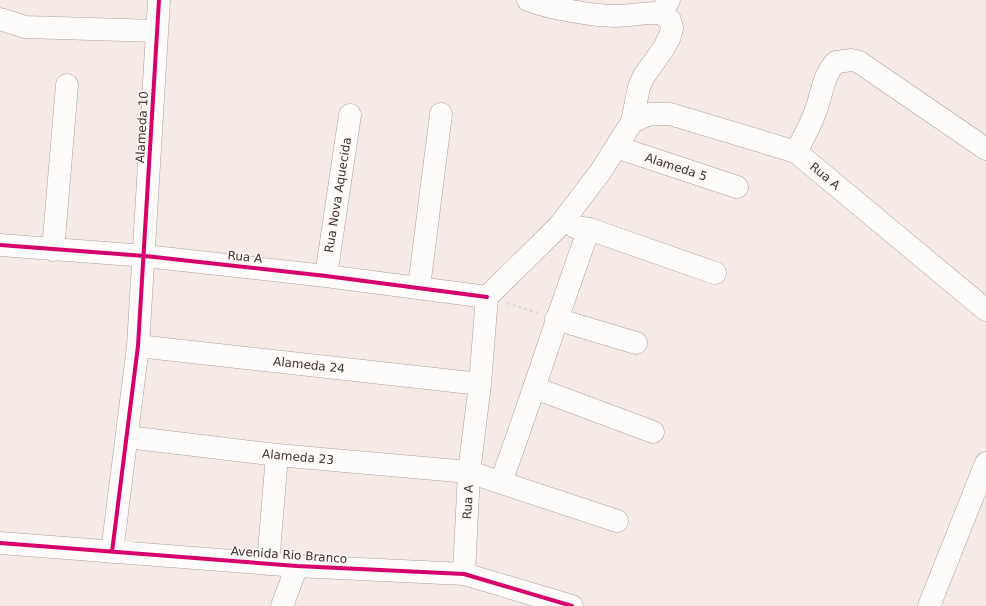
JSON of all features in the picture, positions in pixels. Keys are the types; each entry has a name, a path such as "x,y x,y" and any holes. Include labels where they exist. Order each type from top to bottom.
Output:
{"street":[{"name":"Alameda 10","path":"112,552 138,346 145,256 159,0"},
{"path":"487,297 560,224 601,171 632,122 639,87 644,76 664,48 672,28 665,6 646,12 617,16 581,6 545,6 528,0"},
{"path":"0,19 25,27 157,31"},
{"path":"796,152 807,132 816,110 828,71 836,62 852,60 859,62 986,149"},
{"path":"53,250 67,84"},
{"path":"419,287 441,114"},
{"name":"Rua A","path":"632,122 650,114 670,114 796,152 986,310"},
{"name":"Rua Nova Aquecida","path":"326,276 350,115"},
{"name":"Alameda 5","path":"616,148 737,187"},
{"path":"560,224 589,230 715,273"},
{"path":"501,482 535,388 556,319 589,230"},
{"name":"Rua A","path":"0,245 145,256 419,287 487,297 480,384 470,472 464,574"},
{"path":"556,319 636,344"},
{"name":"Alameda 24","path":"138,346 480,384"},
{"path":"535,388 653,432"},
{"name":"Alameda 23","path":"127,437 277,455 470,472 617,521"},
{"path":"268,564 277,455"},
{"path":"929,606 986,463"},
{"name":"Avenida Rio Branco","path":"0,543 297,566 464,574 535,601 572,606"},
{"path":"282,606 297,566"}],"path":[{"path":"487,297 556,319"}],"cycle path":[{"path":"112,552 138,346 159,0"},
{"path":"0,245 145,256 326,276 487,297"},
{"path":"0,543 297,566 464,574 572,606"}]}
